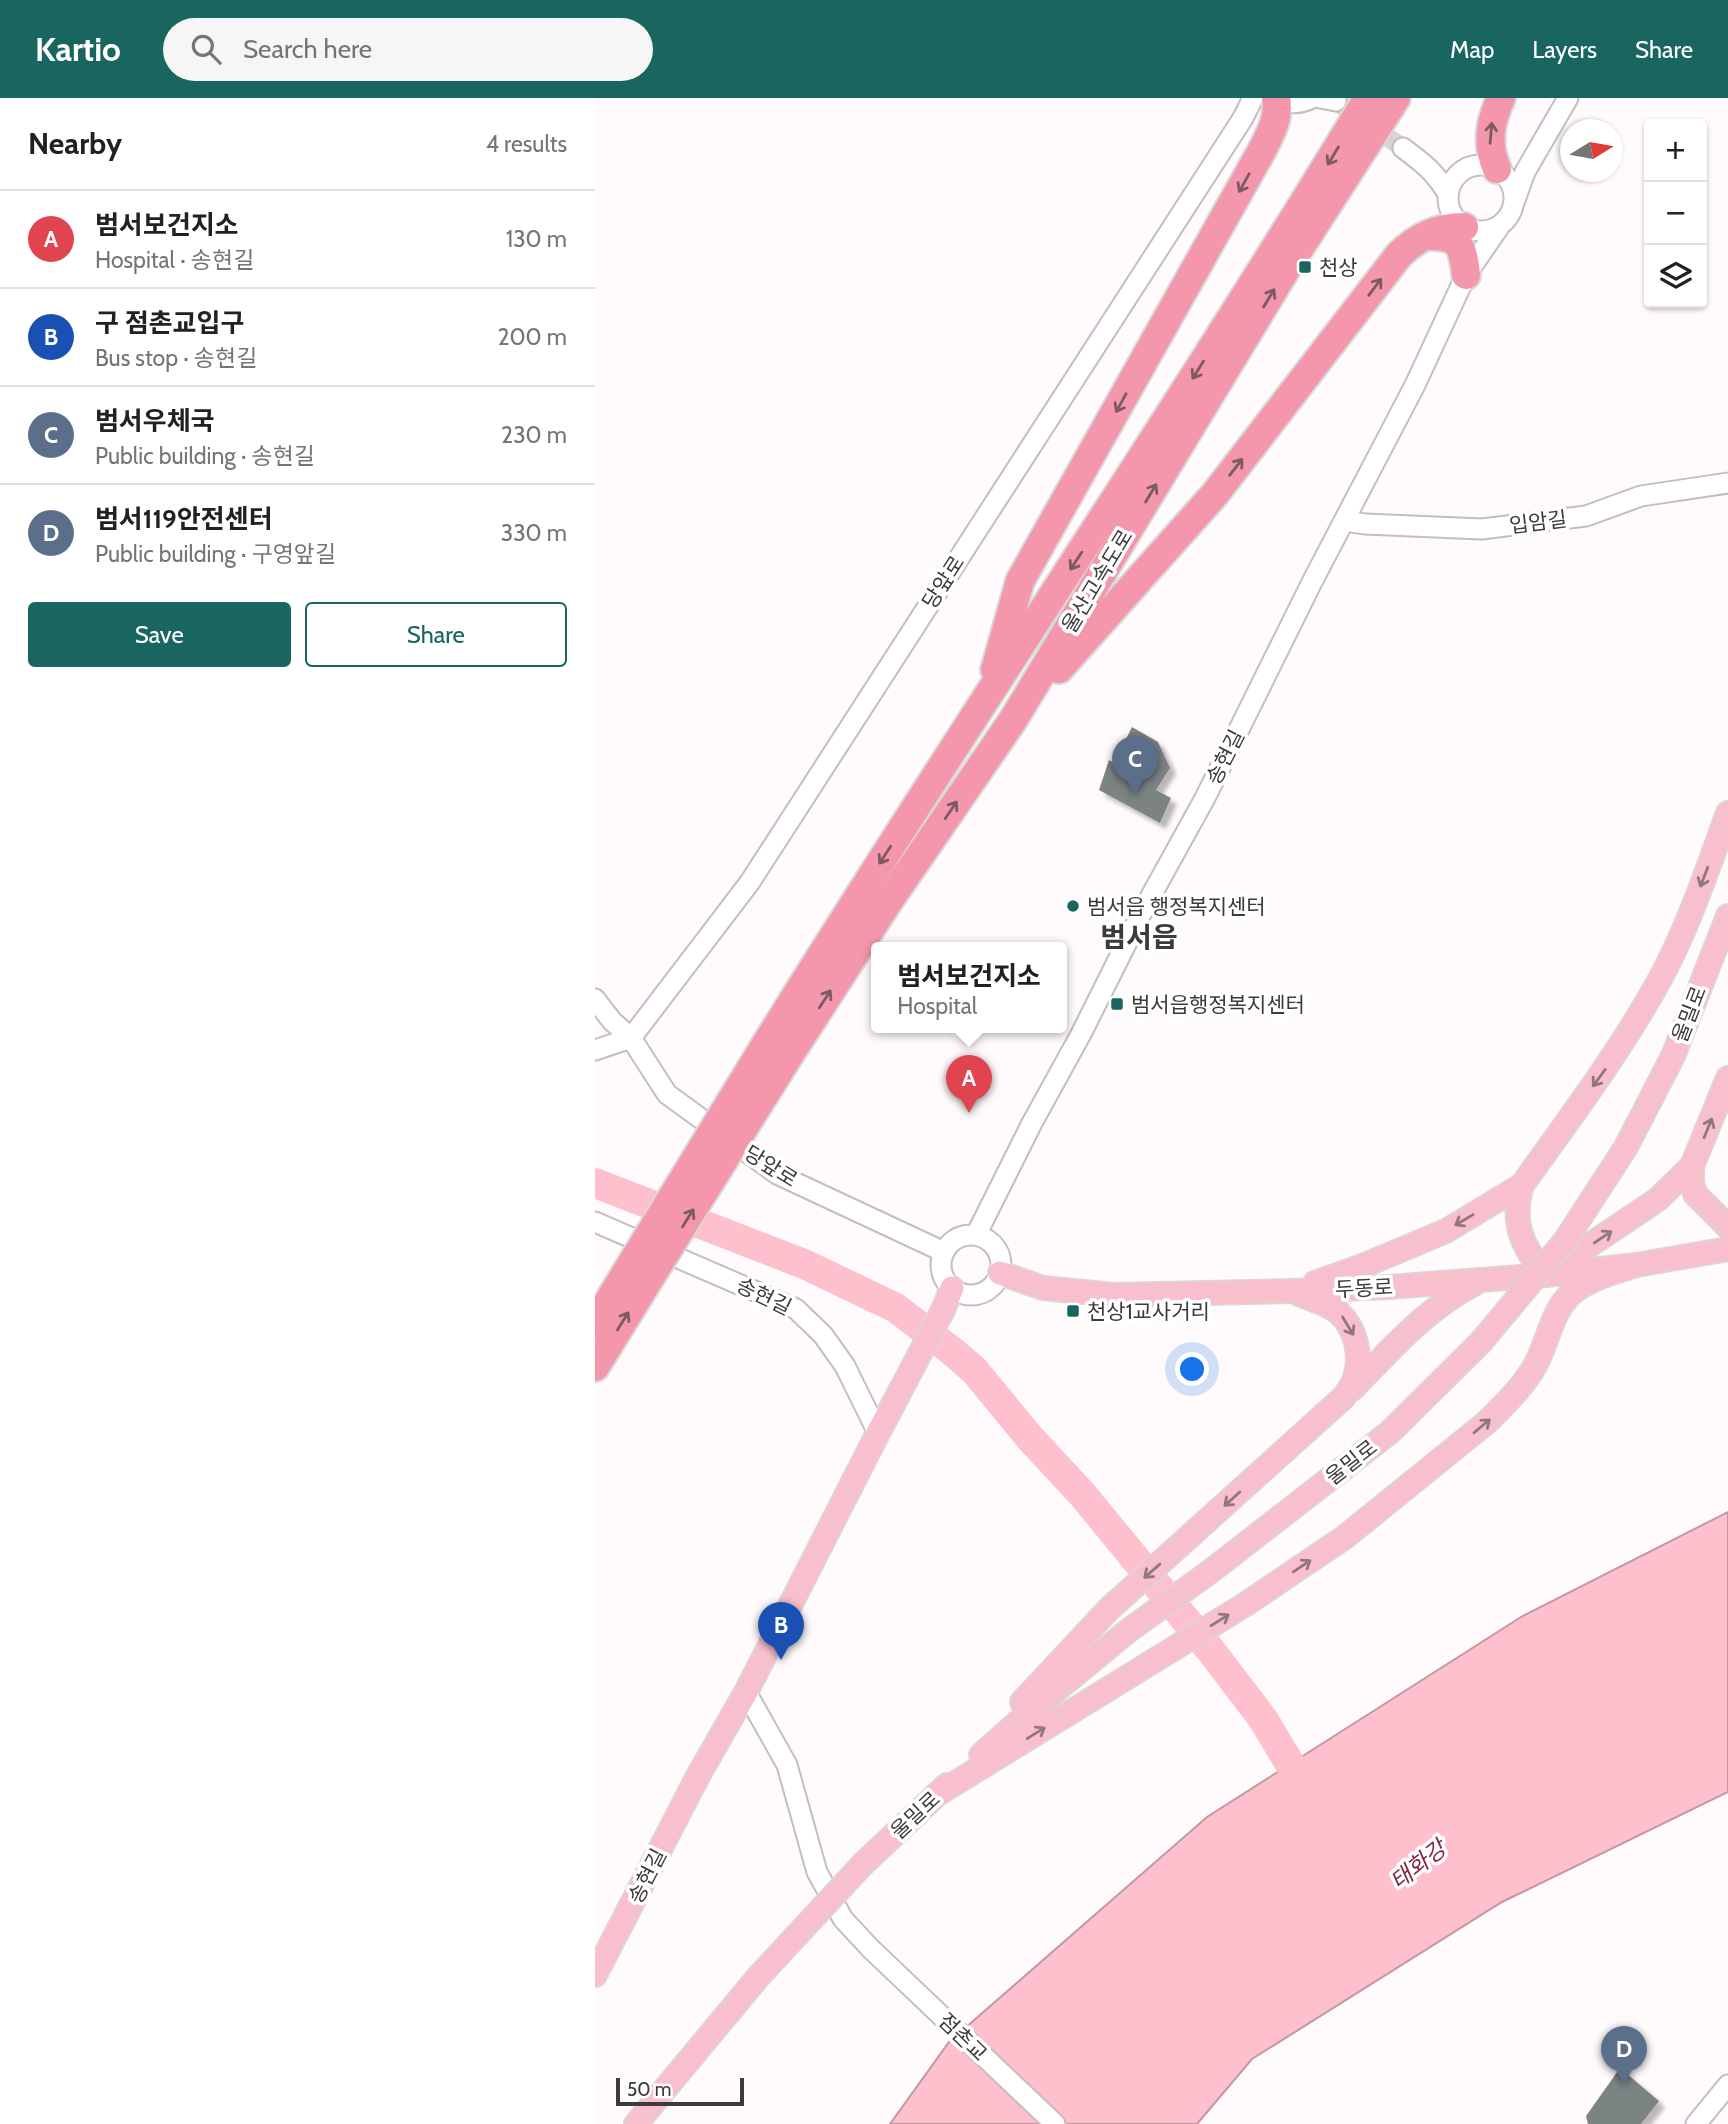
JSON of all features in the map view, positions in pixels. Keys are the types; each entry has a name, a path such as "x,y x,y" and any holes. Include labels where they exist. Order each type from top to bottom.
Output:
{"highway":[{"path":"986,700 1020,581 1262,152 1276,117 1277,106 1274,98"},
{"name":"울산고속도로","path":"777,1050 853,904 1156,438 1368,98"},
{"name":"울산고속도로","path":"777,1050 888,902 1013,720 1286,269 1396,98"},
{"path":"1499,170 1493,159 1490,138 1491,124 1501,98"},
{"path":"1013,720 1215,494 1399,255 1424,236 1438,230 1464,228"},
{"path":"1424,236 1442,235 1456,242 1462,253 1466,275"},
{"path":"595,1367 642,1269 777,1050"},
{"path":"595,1324 642,1269"}],"main road":[{"path":"1542,1353 1551,1293 1547,1282 1538,1275 1517,1220 1522,1185 1610,1063 1660,979 1690,914 1728,813"},
{"name":"울밀로","path":"636,2124 759,1976 863,1864 936,1795 1024,1716 1128,1631 1211,1571 1390,1432 1481,1342 1565,1241 1626,1147 1673,1056 1728,916"},
{"path":"1728,1078 1692,1166 1695,1194 1728,1227"},
{"path":"1538,1275 1657,1200 1692,1166"},
{"path":"1293,1291 1446,1231 1522,1185"},
{"name":"두동로","path":"1000,1273 1043,1288 1114,1294 1293,1291 1389,1287 1538,1275 1636,1265 1728,1250"},
{"path":"936,1795 1246,1604 1345,1537 1487,1422 1523,1384 1542,1353 1561,1306 1571,1294 1594,1280 1636,1265"},
{"path":"936,1795 1109,1609 1344,1397 1415,1324 1450,1297 1483,1280"},
{"path":"1293,1291 1336,1310 1349,1324 1358,1353 1355,1380 1344,1397"},
{"path":"746,1692 948,1299"},
{"name":"송현길","path":"595,1975 698,1776 746,1692"}],"street":[{"name":"당앞로","path":"631,1038 750,882 1243,118 1253,98"},
{"name":"당앞로","path":"1243,118 1254,108 1274,98"},
{"path":"1274,98 1297,103 1315,98 1336,101 1333,98"},
{"path":"1403,148 1439,177 1448,194 1451,213 1464,228 1482,232 1499,227 1510,216 1525,172 1569,98"},
{"path":"1429,167 1442,171 1463,170 1480,165 1499,170 1514,168 1539,148"},
{"path":"1448,194 1455,178 1463,170"},
{"path":"1499,170 1510,181 1515,200"},
{"name":"송현길","path":"976,1235 1141,914 1205,798 1415,386 1466,275 1499,227"},
{"name":"송현길","path":"1464,228 1469,249 1466,275"},
{"name":"입암길","path":"1345,521 1482,529 1586,516 1641,496 1728,483"},
{"name":"당앞로","path":"595,999 612,1021 631,1038 667,1094 777,1174 944,1252"},
{"path":"595,1050 631,1038"},
{"name":"송현길","path":"595,1222 796,1309 824,1335 845,1366 878,1433"},
{"path":"976,1235 986,1238 999,1253 1000,1273 996,1282 980,1293 960,1293 948,1299 941,1262 944,1252 957,1238 976,1235"},
{"name":"점촌교","path":"746,1692 787,1765 817,1872 843,1919 871,1949 1055,2124"},
{"path":"1696,2124 1728,2085"}],"water":[{"name":"태화강","path":"1728,1512 1728,1792 1502,1902 1252,2059 1197,2124 890,2124 949,2042 1207,1817 1521,1617"}],"building":[{"path":"1132,727 1158,742 1170,768 1156,790 1171,798 1160,823 1099,790 1109,760 1114,763"},
{"path":"1620,2068 1659,2101 1641,2124 1588,2124 1586,2116"}],"waterway":[{"path":"595,1183 804,1264 896,1308 974,1370 1030,1438 1082,1494 1212,1652 1263,1719 1311,1799"}],"tunnel":[{"path":"1336,101 1403,148"}],"place":[{"name":"천상","path":"1305,267"},
{"name":"범서우체국","path":"1135,794"},
{"name":"범서읍 행정복지센터","path":"1073,906"},
{"name":"범서읍행정복지센터","path":"1117,1004"},
{"name":"범서보건지소","path":"969,1113"},
{"name":"천상1교사거리","path":"1073,1311"},
{"name":"구 점촌교입구","path":"781,1660"},
{"name":"범서119안전센터","path":"1624,2084"}],"district":[{"name":"범서읍","path":"1139,937"}]}
